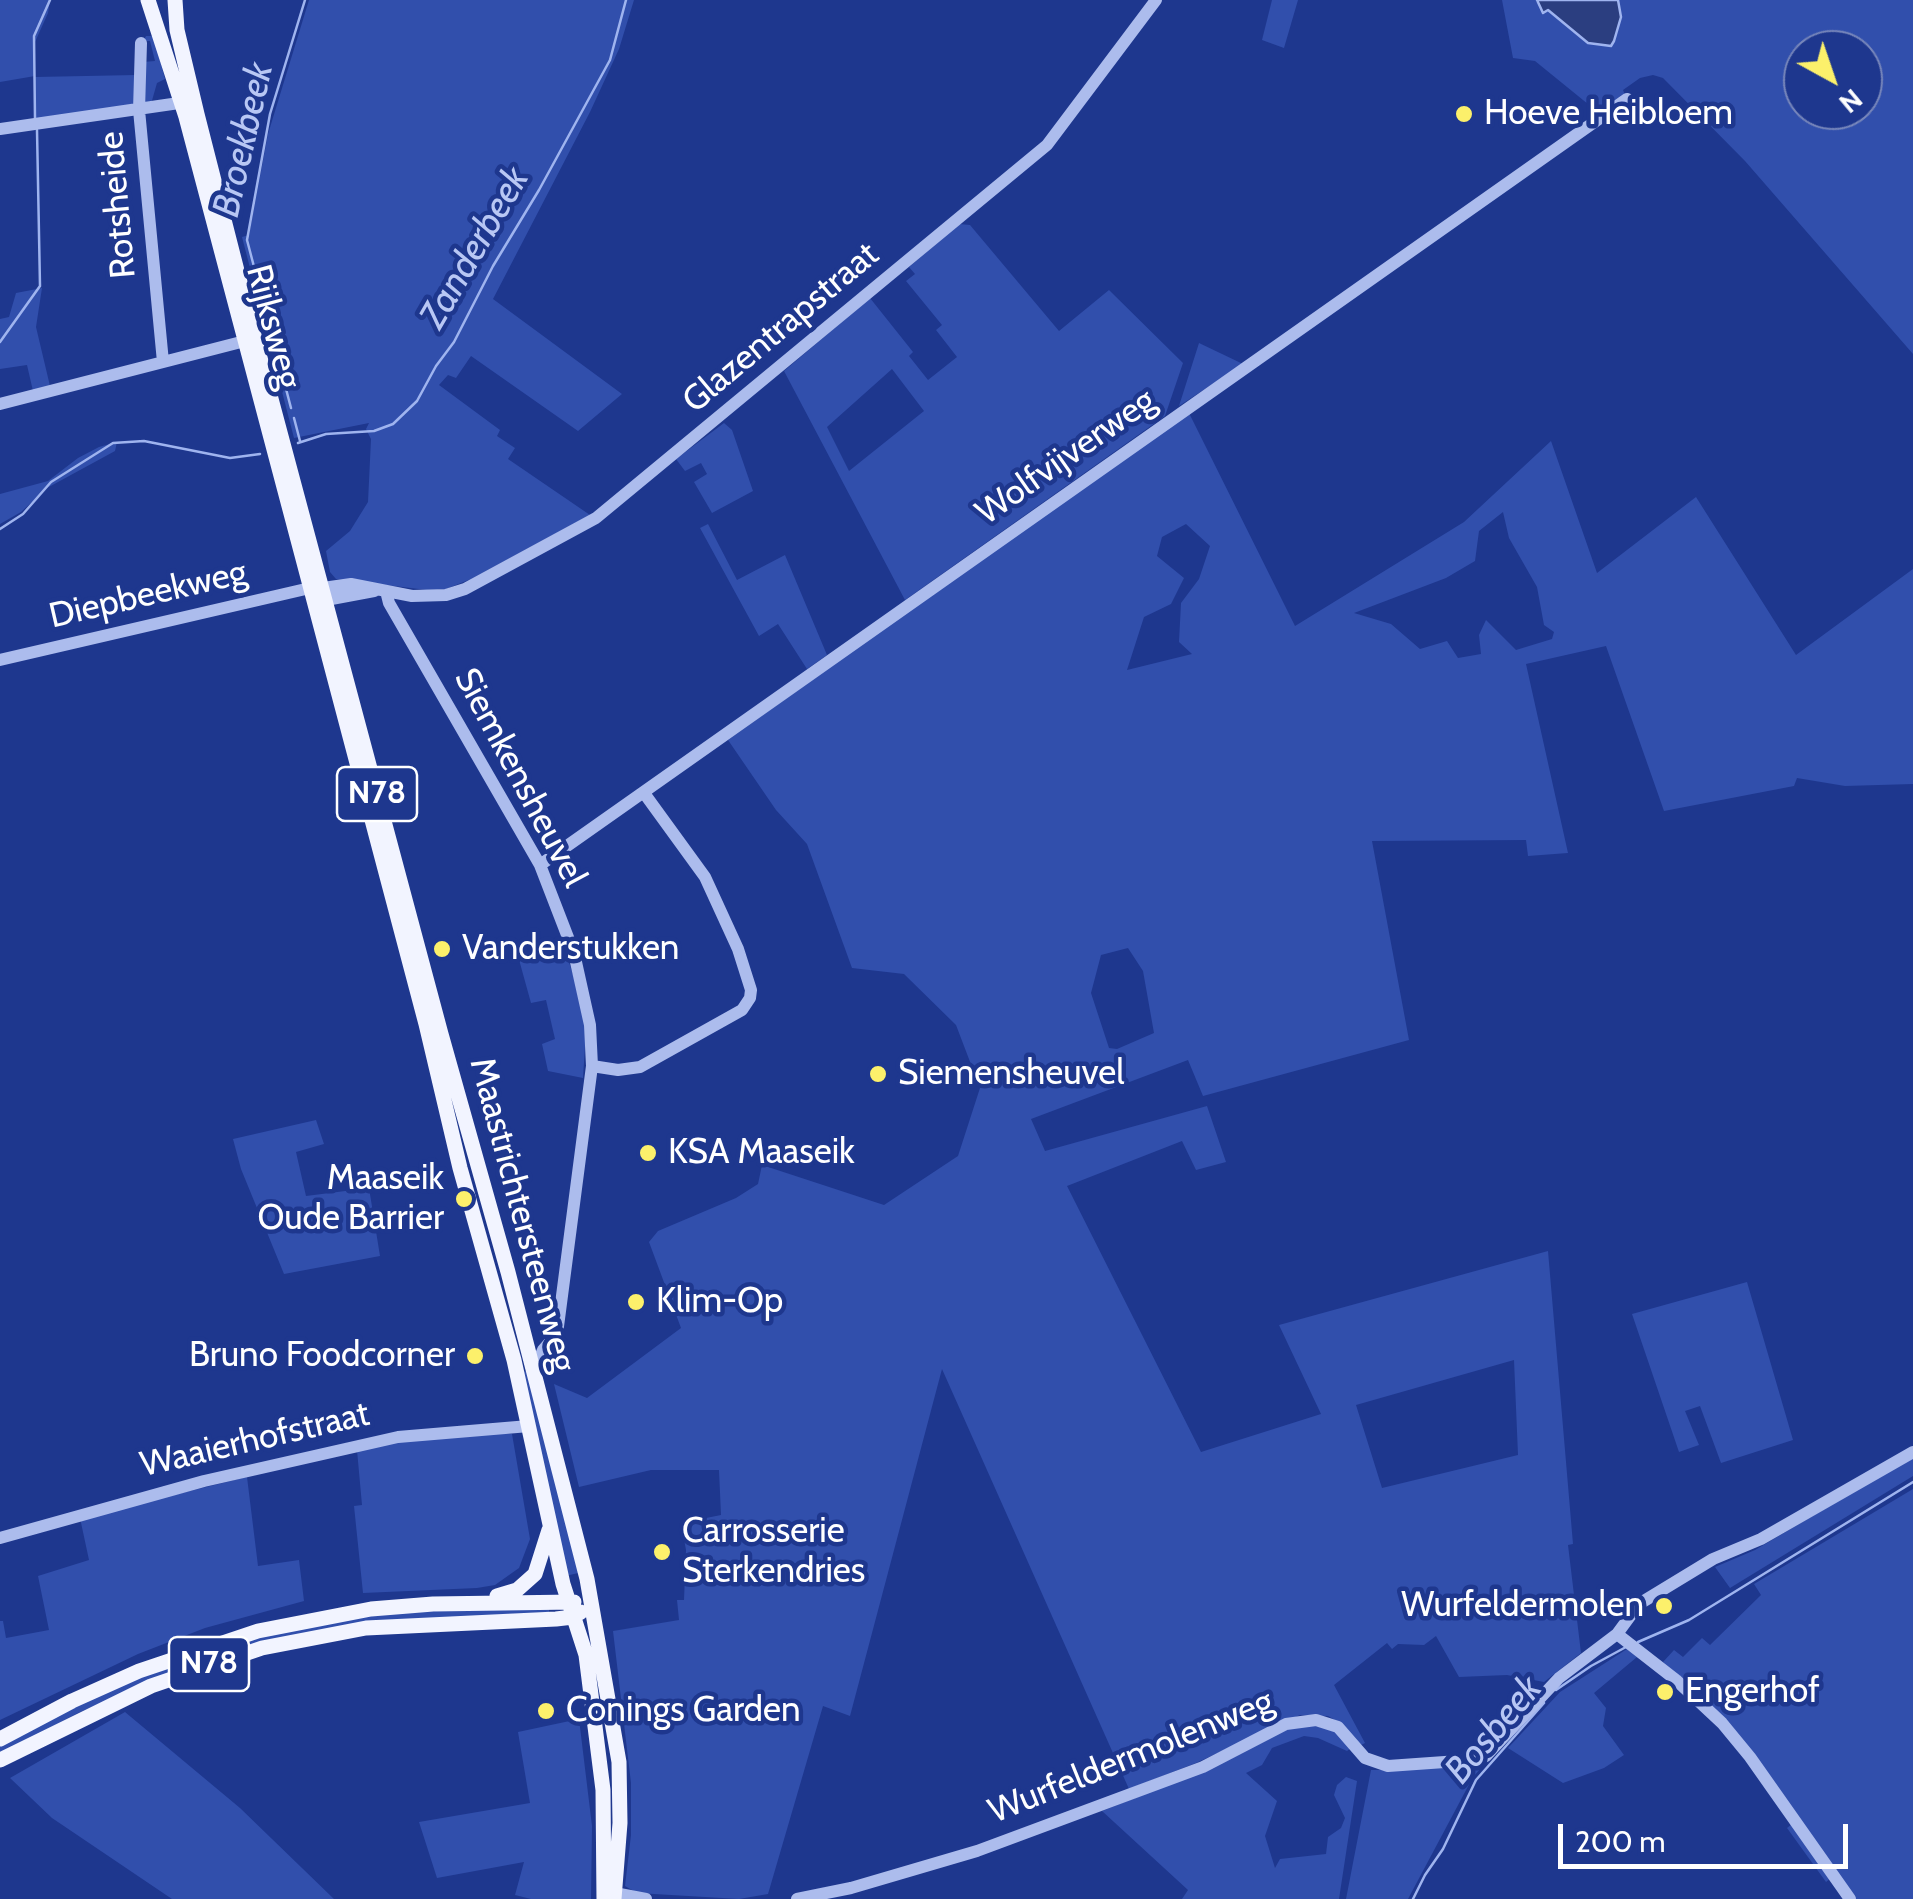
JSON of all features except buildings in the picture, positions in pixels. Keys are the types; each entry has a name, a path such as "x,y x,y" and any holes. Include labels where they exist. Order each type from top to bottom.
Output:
{"main road":[{"name":"Rijksweg","path":"148,0 186,117 245,341 308,555"},
{"name":"Rijksweg","path":"175,0 177,30 197,114 308,555"},
{"name":"Maastrichtersteenweg","path":"308,555 480,1171 535,1347 534,1370 593,1605 618,1749 610,1896"},
{"name":"Maastrichtersteenweg","path":"320,592 460,1168 514,1360 550,1526 591,1677 613,1824"},
{"path":"460,1168 472,1163 480,1171"},
{"path":"433,1604 517,1590 538,1569 550,1526"},
{"name":"N78","path":"0,1738 72,1701 201,1648 316,1618 433,1604 571,1609"},
{"name":"N78","path":"0,1760 138,1691 262,1648 366,1628 593,1605"}],"street":[{"name":"Glazentrapstraat","path":"320,592 381,591 429,596 465,589 596,518 1047,145 1156,0"},
{"name":"Rotsheide","path":"141,43 139,110 163,362"},
{"name":"Wolfvijverweg","path":"540,865 1627,100"},
{"path":"0,129 179,103"},
{"path":"0,404 245,341"},
{"name":"Siemkensheuvel","path":"381,591 540,865 574,953 590,1025 592,1066 557,1334 535,1347"},
{"name":"Diepbeekweg","path":"0,660 320,592"},
{"path":"592,1066 640,1068 742,1010 750,998 738,948 705,877 644,793"},
{"name":"Waaierhofstraat","path":"0,1538 204,1481 398,1438 529,1426"},
{"name":"Wurfeldermolenweg","path":"797,1899 852,1894 977,1852 1203,1767 1286,1724 1316,1720 1338,1727 1370,1762 1388,1766 1486,1756 1559,1678 1627,1642 1639,1604 1655,1592 1713,1558 1761,1540 1913,1452"},
{"path":"1627,1642 1722,1723 1850,1899"},
{"path":"610,1896 646,1899"}],"shaded area":[{"path":"0,0 50,0 35,42 35,76 0,82"},
{"path":"309,0 634,0 619,49 590,112 493,299 622,394 578,431 471,356 456,378 448,375 439,385 500,430 497,436 515,448 508,459 590,515 446,589 336,579 330,572 326,551 350,531 368,502 369,423 294,438 242,237 249,235 268,134"},
{"path":"1272,0 1298,0 1284,48 1262,40"},
{"path":"1502,0 1537,0 1543,12 1548,10 1588,43 1621,17 1618,0 1913,0 1913,354 1745,161 1663,78 1640,78 1623,90 1625,95 1599,113 1535,61 1513,58"},
{"path":"1537,0 1618,0 1621,17 1614,41 1611,46 1588,43 1548,10 1543,13"},
{"path":"146,36 154,36 165,79 157,83 151,104 144,105 143,62 155,61 150,41 143,41"},
{"path":"136,75 134,105 35,120 35,77"},
{"path":"959,224 970,225 1059,331 1109,290 1183,363 1165,416 905,600 784,371 870,298 913,352 909,356 928,380 957,357 936,330 942,325 906,281 915,274 909,267","holes":["892,369 924,411 849,471 827,427"]},
{"path":"42,288 36,327 50,386 33,391 27,365 0,369 0,319 9,317 16,293"},
{"path":"1199,343 1243,364 1179,406"},
{"path":"1188,411 1295,626 1464,522 1551,441 1597,573 1696,497 1796,655 1913,569 1913,784 1845,786 1797,778 1794,786 1664,811 1606,646 1526,664 1568,853 1528,856 1526,840 1372,841 1409,1040 1203,1096 1188,1060 1031,1119 1045,1151 1207,1106 1226,1162 1196,1170 1182,1141 1067,1186 1201,1452 1321,1414 1279,1325 1548,1251 1573,1544 1568,1545 1581,1653 1544,1682 1507,1675 1459,1677 1436,1636 1424,1645 1398,1644 1392,1649 1387,1643 1334,1685 1365,1743 1359,1746 1342,1724 1328,1716 1300,1715 1129,1789 942,1369 850,1716 823,1706 768,1894 739,1899 637,1893 625,1886 631,1835 631,1783 613,1631 679,1620 677,1600 684,1600 686,1550 681,1523 721,1515 719,1470 651,1470 579,1487 554,1384 587,1398 681,1328 649,1242 658,1231 736,1198 758,1184 762,1165 884,1205 958,1156 980,1088 956,1025 904,974 852,968 807,844 776,810 728,740","holes":["1503,512 1509,538 1537,587 1544,625 1554,632 1552,639 1516,650 1486,620 1479,635 1481,654 1458,658 1447,641 1420,649 1391,624 1354,613 1446,578 1475,561 1479,531","1186,524 1210,546 1199,579 1181,603 1179,642 1192,654 1127,670 1144,617 1171,604 1184,578 1157,556 1162,537","1128,948 1143,971 1154,1033 1117,1049 1109,1048 1091,993 1101,955","1514,1360 1518,1455 1382,1488 1356,1405"]},
{"path":"724,423 732,430 753,491 712,513 694,482 707,474 701,463 685,471 676,459"},
{"path":"117,442 115,451 47,488 21,512 0,524 0,494 48,481 78,458"},
{"path":"708,524 737,580 785,555 827,655 807,669 778,624 759,636 700,528"},
{"path":"565,950 586,1031 583,1078 548,1071 542,1044 555,1039 546,1000 531,1003 518,956"},
{"path":"316,1120 324,1144 296,1152 306,1196 369,1188 380,1256 284,1274 241,1169 233,1139"},
{"path":"1747,1282 1793,1440 1721,1463 1700,1406 1685,1411 1699,1445 1679,1452 1632,1314"},
{"path":"526,1371 583,1572 565,1576 523,1372"},
{"path":"512,1434 530,1539 519,1568 495,1585 477,1588 363,1593 354,1506 362,1505 357,1450 398,1440"},
{"path":"1913,1457 1913,1476 1730,1588 1715,1567 1755,1550"},
{"path":"247,1477 258,1566 299,1560 304,1601 205,1628 138,1654 0,1720 0,1621 6,1638 49,1630 38,1576 89,1560 80,1518"},
{"path":"1913,1489 1913,1899 1855,1899 1836,1874 1826,1882 1787,1828 1797,1820 1663,1662 1674,1650 1683,1657 1702,1638 1710,1645 1761,1595 1754,1584"},
{"path":"549,1604 549,1612 385,1621 157,1678 0,1754 0,1744 106,1690 228,1644 356,1616"},
{"path":"1627,1649 1637,1657 1594,1693 1606,1708 1603,1726 1624,1755 1604,1768 1563,1783 1508,1748 1560,1692"},
{"path":"125,1712 240,1808 334,1899 172,1899 52,1818 10,1778"},
{"path":"579,1719 592,1826 591,1899 531,1899 515,1895 524,1862 437,1878 419,1822 530,1803 518,1732"},
{"path":"1306,1724 1333,1730 1351,1748 1347,1751 1304,1736 1272,1748 1262,1765 1246,1773 1277,1801 1265,1836 1275,1868 1280,1859 1326,1854 1328,1837 1341,1828 1345,1818 1334,1795 1337,1785 1346,1777 1357,1781 1339,1899 1182,1899 1188,1890 1102,1811 1214,1767 1292,1727"},
{"path":"1491,1757 1473,1777 1408,1899 1346,1899 1371,1770"}],"waterway":[{"path":"35,119 34,36 50,0"},
{"name":"Broekbeek","path":"291,408 247,240 270,114 305,0"},
{"name":"Zanderbeek","path":"298,443 326,434 374,431 393,424 417,401 454,342 610,60 626,0"},
{"path":"0,342 40,286 37,130"},
{"name":"Broekbeek","path":"294,418 300,441"},
{"name":"Zanderbeek","path":"0,529 23,514 51,482 113,443 144,441 230,458 260,454"},
{"name":"Bosbeek","path":"1638,1642 1689,1620 1913,1482"},
{"name":"Bosbeek","path":"1556,1690 1626,1647"},
{"name":"Bosbeek","path":"1413,1899 1443,1849 1476,1780 1544,1703"}],"place":[{"name":"Hoeve Heibloem","path":"1464,114"},
{"name":"Vanderstukken","path":"442,949"},
{"name":"Siemensheuvel","path":"878,1074"},
{"name":"KSA Maaseik","path":"648,1153"},
{"name":"Maaseik Oude Barrier","path":"464,1199"},
{"name":"Klim-Op","path":"636,1302"},
{"name":"Bruno Foodcorner","path":"475,1356"},
{"name":"Carrosserie Sterkendries","path":"662,1552"},
{"name":"Wurfeldermolen","path":"1664,1606"},
{"name":"Engerhof","path":"1665,1692"},
{"name":"Conings Garden","path":"546,1711"}]}
